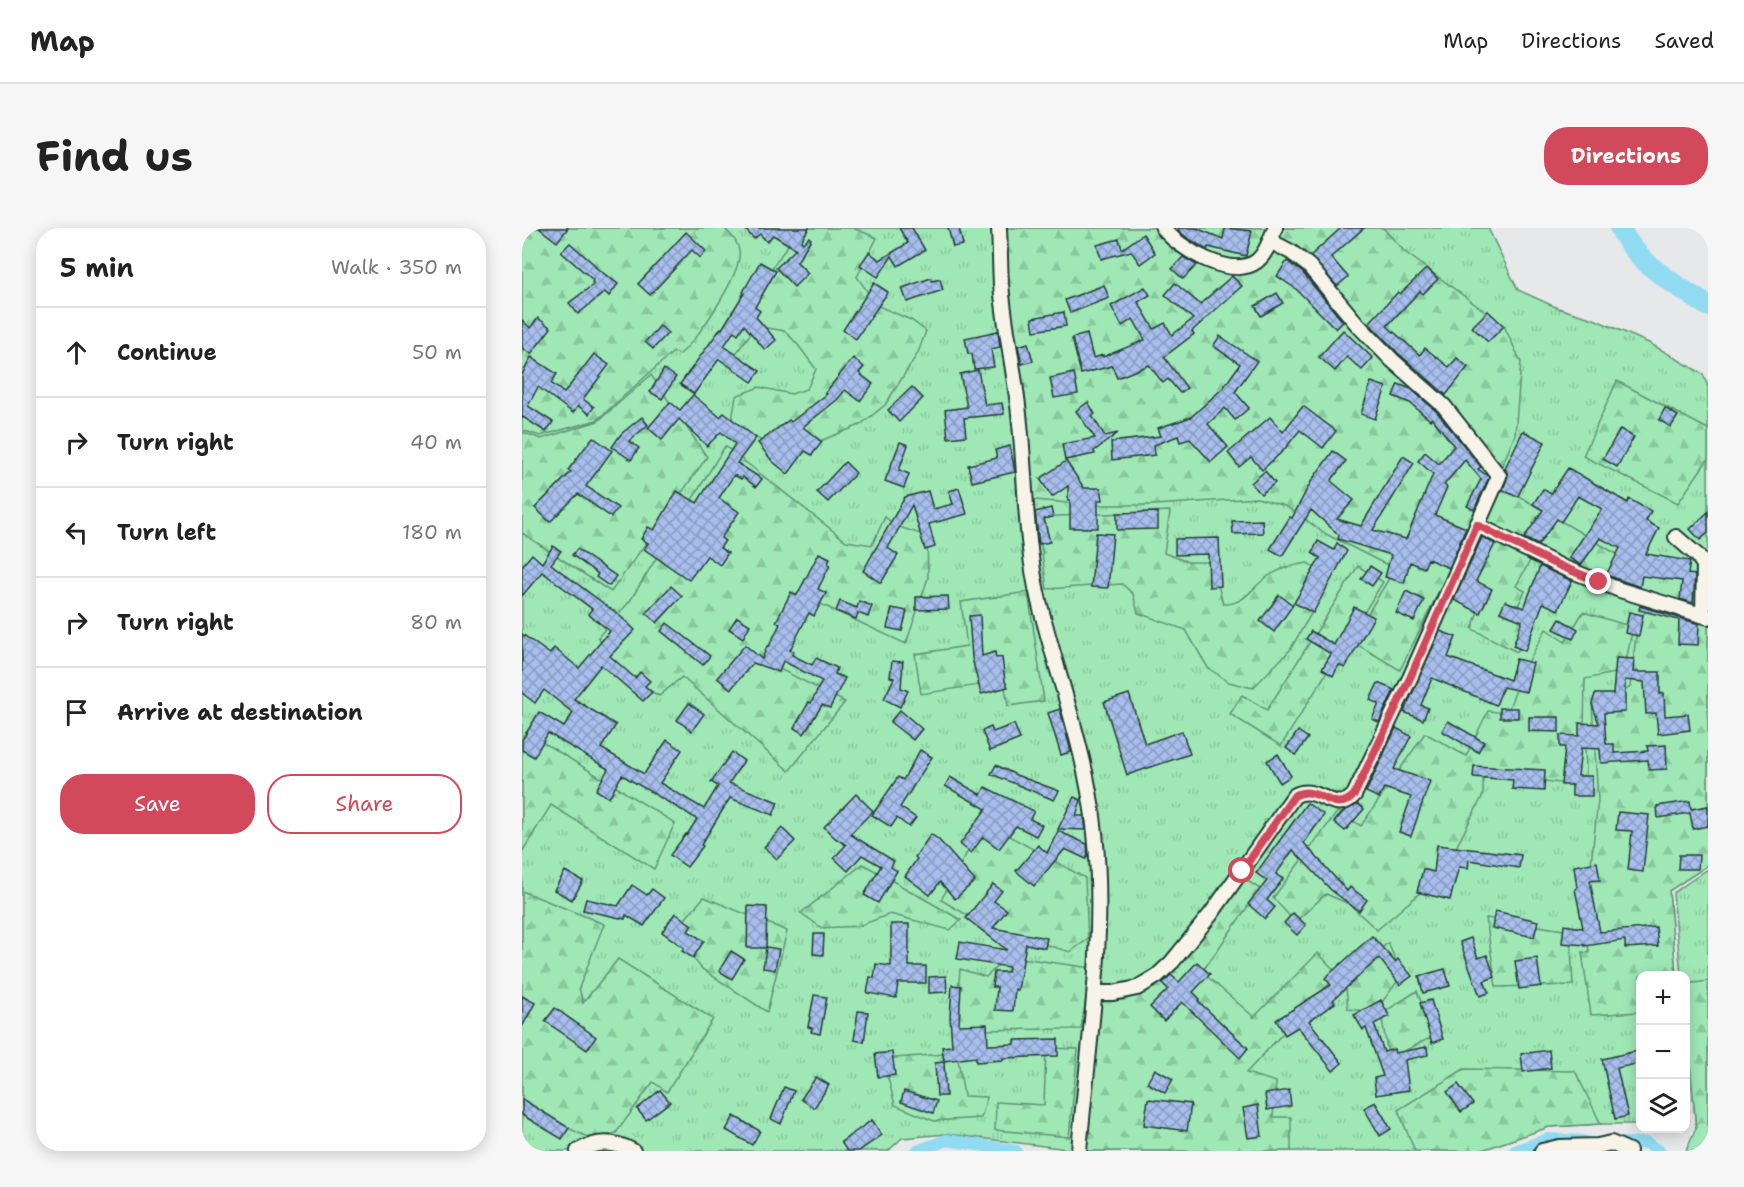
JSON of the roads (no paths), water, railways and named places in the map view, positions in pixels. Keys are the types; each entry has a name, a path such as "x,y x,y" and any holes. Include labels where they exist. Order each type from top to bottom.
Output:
{"street":[{"path":"999,228 1001,285 1017,393 1029,540 1039,600 1081,748 1090,795 1098,873 1098,960 1079,1151"},
{"path":"1095,993 1113,993 1137,988 1157,976 1172,962 1211,914 1294,796 1300,792 1312,792 1334,802 1342,803 1354,795 1410,678 1499,476 1444,406 1392,360 1357,324 1309,266 1272,234 1264,253 1255,262 1246,265 1224,266 1185,248 1163,228"},
{"path":"1477,525 1562,567 1610,586 1706,616 1704,565 1698,556 1676,537"},
{"path":"578,1151 603,1143 620,1145 633,1151"},
{"path":"1542,1151 1559,1147 1598,1146 1611,1143 1629,1151"}],"waterway":[{"path":"1620,228 1636,252 1658,273 1708,306"},
{"path":"1515,1151 1548,1139 1583,1141"},
{"path":"917,1151 947,1140 1016,1151"},
{"path":"1612,1143 1647,1143 1660,1151"}]}
